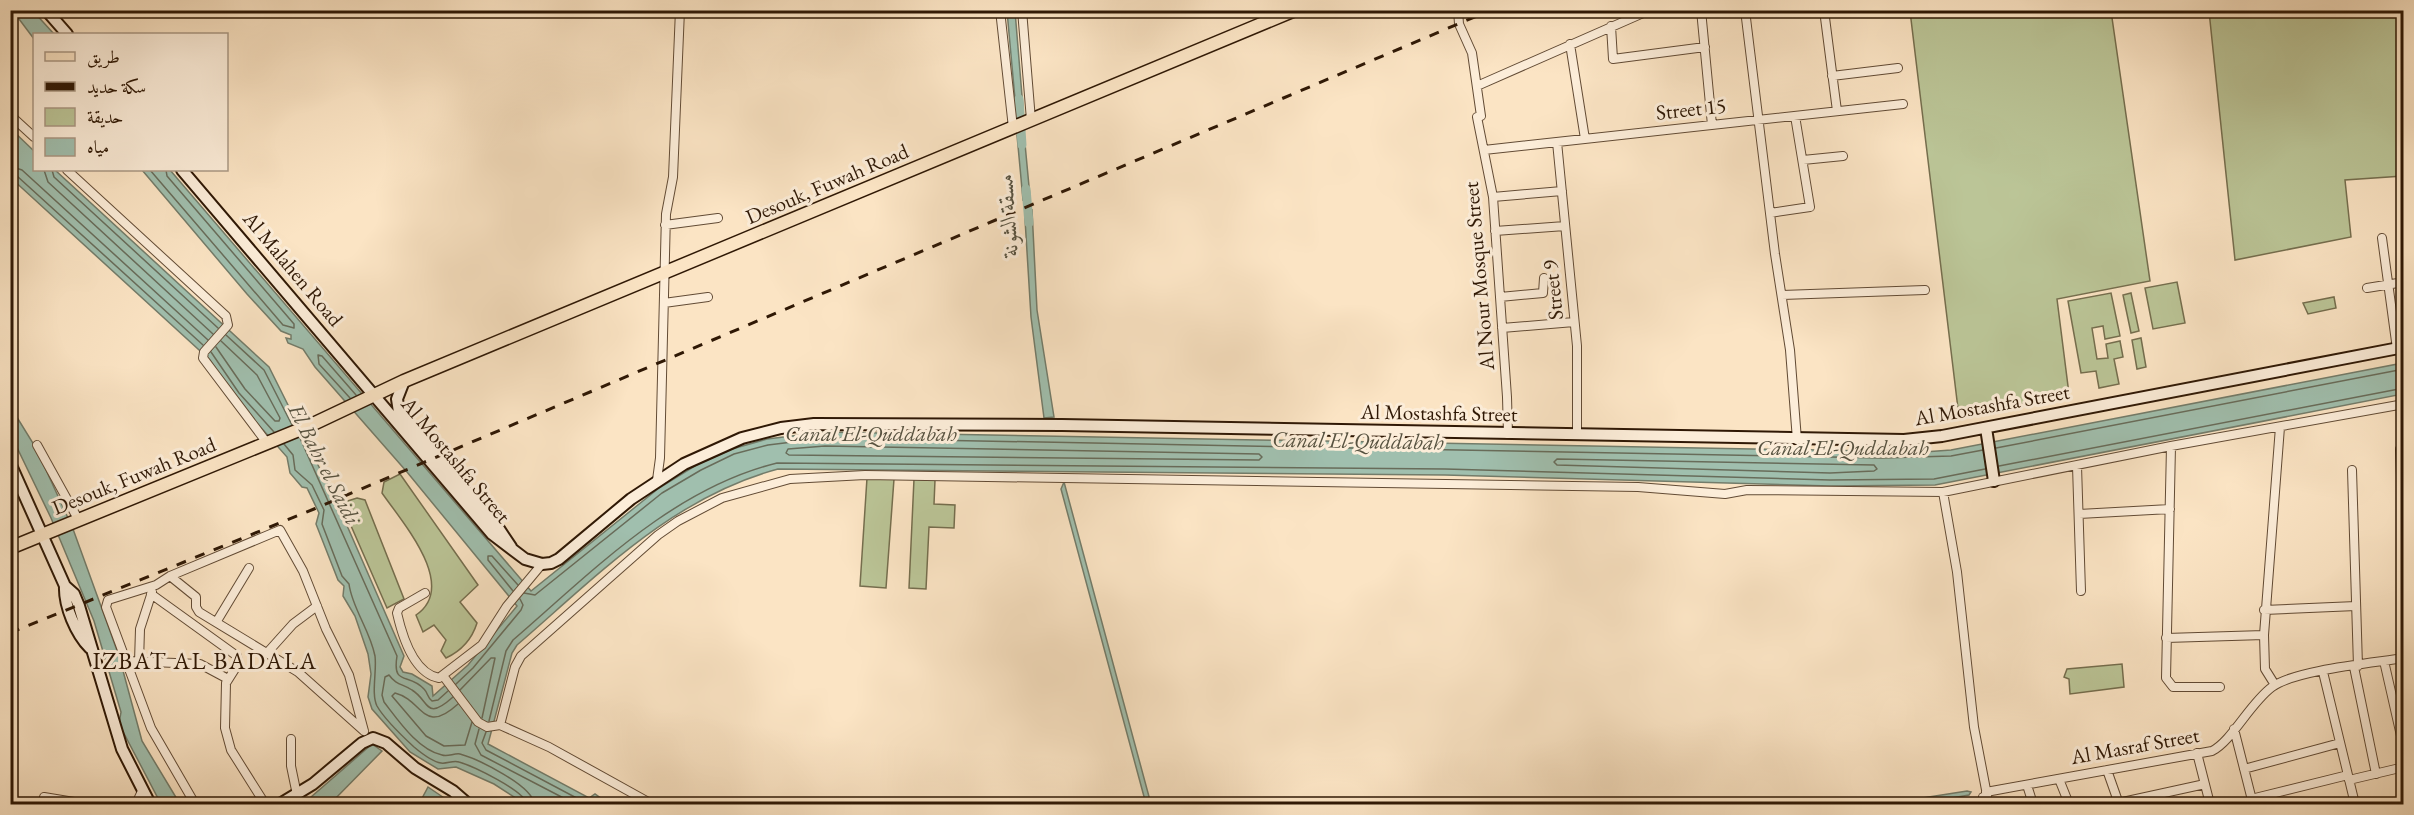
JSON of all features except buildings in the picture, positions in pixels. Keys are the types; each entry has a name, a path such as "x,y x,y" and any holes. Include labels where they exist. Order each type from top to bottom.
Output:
{"main road":[{"path":"46,10 66,33"},
{"name":"Desouk, Fuwah Road","path":"10,548 311,425 404,381 1295,10"},
{"name":"Al Malahen Road","path":"183,171 374,394"},
{"name":"Al Mostashfa Street","path":"374,394 406,425 502,533 511,547 525,559 542,564 559,559 657,480 693,459 742,438 806,425 1062,425 1797,440 1904,440 1986,432 2400,348"},
{"name":"Al Mostashfa Street","path":"404,381 396,403 406,425"},
{"path":"1986,432 1994,478"},
{"path":"10,463 48,531 65,586 74,594 79,606 122,749 150,804"},
{"path":"280,804 297,795 362,743 373,738 389,746 459,799"}],"street":[{"path":"657,480 660,458 665,225 673,177 680,10"},
{"path":"1000,10 1013,128"},
{"path":"1022,10 1031,120"},
{"name":"Al Nour Mosque Street","path":"1458,10 1459,24 1471,49 1479,117 1493,197 1508,434"},
{"path":"1477,86 1650,10"},
{"path":"1701,10 1712,125"},
{"path":"1745,10 1782,295 1797,440"},
{"path":"1824,10 1837,111"},
{"path":"1611,26 1613,59 1705,47"},
{"path":"1570,44 1585,139"},
{"path":"1832,76 1898,68"},
{"name":"Street 15","path":"1484,150 1903,104"},
{"path":"10,115 33,136"},
{"path":"1770,213 1810,207 1796,116"},
{"name":"Street 9","path":"1557,142 1574,322 1578,391 1576,435"},
{"path":"1803,160 1843,156"},
{"path":"68,171 226,316 229,322 204,352 204,360 270,442"},
{"path":"1493,197 1562,191"},
{"path":"665,225 718,218"},
{"path":"1496,231 1565,226"},
{"path":"2382,238 2400,348"},
{"path":"1500,297 1543,293 1544,278"},
{"path":"2367,288 2403,282"},
{"path":"1782,295 1925,290"},
{"path":"664,303 708,297"},
{"path":"1502,328 1574,322"},
{"path":"500,725 520,656 658,535 722,498 790,479 865,475 1061,476 1638,487 1725,494 1747,490 1943,492 1994,478 2077,465 2403,404"},
{"path":"2275,685 2265,669 2264,610 2280,427"},
{"path":"37,444 78,519"},
{"path":"2171,446 2166,678 2170,685 2189,688 2220,687"},
{"path":"2402,449 2403,557"},
{"path":"2077,465 2081,591"},
{"path":"2352,470 2356,666 2376,774"},
{"path":"1943,492 1957,572 1977,748 1986,797"},
{"path":"2079,514 2170,509"},
{"path":"195,804 156,738 106,607 107,602 156,585 170,576 280,530 303,571 349,675 364,730"},
{"path":"424,592 399,608 397,616 419,666 434,677 444,677 482,645 514,598 542,564"},
{"path":"217,621 249,568"},
{"path":"170,576 196,597 195,607 199,612 298,672 373,738"},
{"path":"139,662 140,629 156,585"},
{"path":"151,594 236,655 238,664 228,679 225,691 228,738 242,770 265,804"},
{"path":"267,654 292,624 317,606"},
{"path":"2264,610 2356,606"},
{"path":"2166,638 2264,635"},
{"name":"Al Masraf Street","path":"1986,797 2027,784 2217,748 2247,711 2275,685 2288,679 2403,658"},
{"path":"127,661 200,664 228,679"},
{"path":"2384,661 2403,748"},
{"path":"2323,672 2355,804"},
{"path":"444,677 478,722 487,727 500,725 549,747 652,804"},
{"path":"2234,729 2252,802 2403,767"},
{"path":"291,739 291,766 297,795"},
{"path":"2244,769 2340,743"},
{"path":"2197,753 2210,804"},
{"path":"2107,770 2119,804 2205,784"},
{"path":"2059,779 2068,804"},
{"path":"2027,784 2033,804"},
{"path":"136,804 142,791"},
{"path":"44,797 86,804"}],"green space":[{"path":"1910,11 2111,11 2150,281 2057,299 2069,394 1959,417"},
{"path":"2209,11 2403,11 2403,176 2345,180 2351,237 2235,260"},
{"path":"2177,282 2185,323 2153,329 2145,288"},
{"path":"2111,293 2120,336 2105,339 2103,326 2092,328 2097,359 2108,358 2106,344 2120,341 2123,357 2114,359 2119,384 2099,388 2096,371 2081,373 2068,301"},
{"path":"2131,293 2139,331 2131,333 2123,295"},
{"path":"2334,297 2336,308 2308,314 2303,303"},
{"path":"2141,338 2146,367 2137,369 2132,340"},
{"path":"400,474 478,585 460,602 477,623 475,629 465,644 446,658 441,651 446,640 434,625 423,632 416,615 428,603 432,588 423,554 382,493 384,482"},
{"path":"867,478 894,479 886,588 860,586"},
{"path":"914,479 935,480 934,504 955,505 954,528 929,527 926,589 909,588"},
{"path":"357,498 365,500 404,599 387,608 341,503"},
{"path":"2122,664 2124,687 2070,694 2069,679 2064,677 2067,669"}],"water":[{"path":"13,11 33,11 53,33 33,33 33,38"},
{"path":"1007,11 1015,11 1023,108 1016,110"},
{"name":"Canal El-Quddabah","path":"10,128 33,150 33,171 56,171 269,367 338,505 404,656 400,667 403,672 412,674 432,686 433,696 468,665 517,606 407,472 315,367 303,349 288,343 286,338 291,339 291,335 281,331 247,294 143,171 171,171 531,591 659,488 698,464 732,449 767,439 825,432 1924,452 1951,450 2403,363 2403,394 1935,485 1830,486 1445,475 778,469 740,482 670,519 607,566 517,645 512,653 488,744 589,798 595,794 609,804 525,804 494,784 456,767 438,769 410,752 372,709 368,697 371,674 368,654 355,616 343,596 344,586 338,580 316,524 319,513 307,488 302,487 290,473 287,457 234,397 210,360 11,178"},
{"path":"1024,133 1030,197 1023,200 1017,135"},
{"path":"1032,210 1037,310 1054,417 1044,418 1031,317 1025,219 1025,212"},
{"path":"10,406 36,448 73,529 119,656 142,741 180,804 161,804 119,724 121,712 94,621 51,518 11,435"},
{"path":"1064,482 1151,804 1146,804 1061,489"},
{"path":"372,744 382,751 330,804 303,804"},
{"path":"428,787 450,802 447,804 419,804"},
{"path":"1971,792 1969,795 1917,804 1884,804"}],"waterway":[{"name":"مسقة الشونة","path":"1019,99 1022,145"},
{"name":"مسقة الشونة","path":"1026,189 1029,223"}],"railway":[{"path":"10,633 314,509 1491,10"}],"district":[{"name":"IZBAT AL BADALA","path":"205,661"}],"water label":[{"name":"El Bahr el Saidi","path":"325,464"}]}
